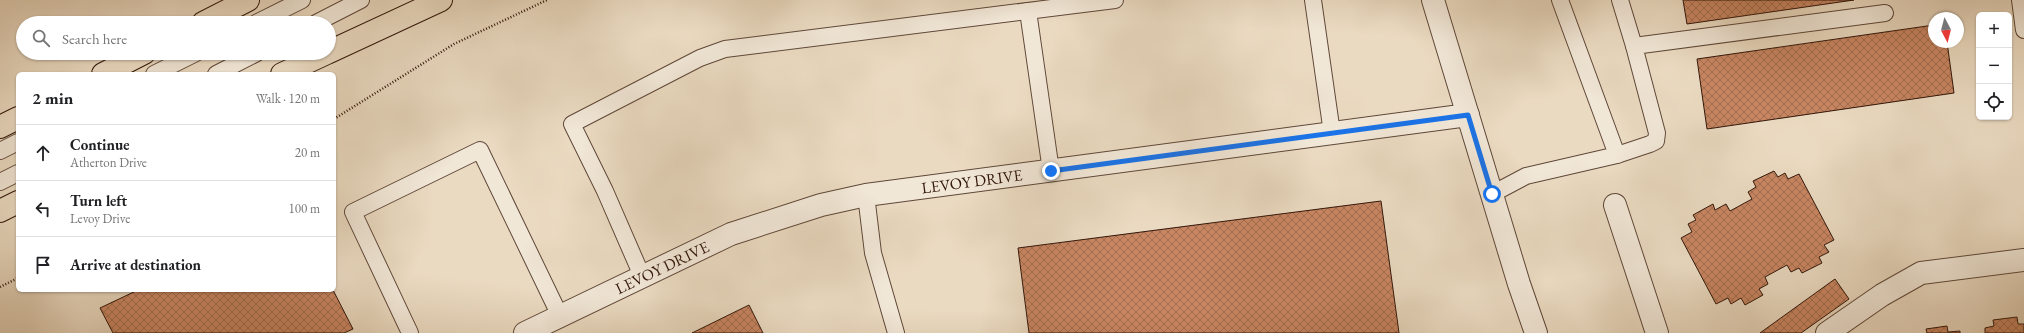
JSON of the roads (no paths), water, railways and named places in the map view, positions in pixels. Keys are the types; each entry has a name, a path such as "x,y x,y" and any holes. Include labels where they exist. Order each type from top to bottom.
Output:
{"main road":[{"path":"217,16 248,0"},
{"path":"336,48 441,0"},
{"path":"107,72 130,60"},
{"path":"286,72 311,60"},
{"path":"0,127 16,119"},
{"path":"0,211 16,203"}],"street":[{"path":"1433,0 1536,333"},
{"name":"LEVOY DRIVE","path":"526,333 731,234 821,205 866,196 1468,115"},
{"path":"1615,205 1657,333"},
{"path":"1827,333 1882,295 1921,273 2024,260"}],"lane":[{"path":"270,16 302,0"},
{"path":"330,16 362,0"},
{"path":"642,276 605,191 572,124 700,58 725,49 1115,0"},
{"path":"1313,0 1332,133"},
{"path":"1560,0 1617,154"},
{"path":"1492,194 1526,176 1617,154 1656,141 1657,133 1620,0"},
{"path":"2020,0 2024,30"},
{"path":"1028,11 1051,171"},
{"path":"1634,46 1885,13"},
{"path":"158,72 182,60"},
{"path":"220,72 243,60"},
{"path":"0,151 16,143"},
{"path":"410,333 352,212 480,150 560,316"},
{"path":"0,182 16,174"},
{"path":"866,196 873,253 896,333"}]}
